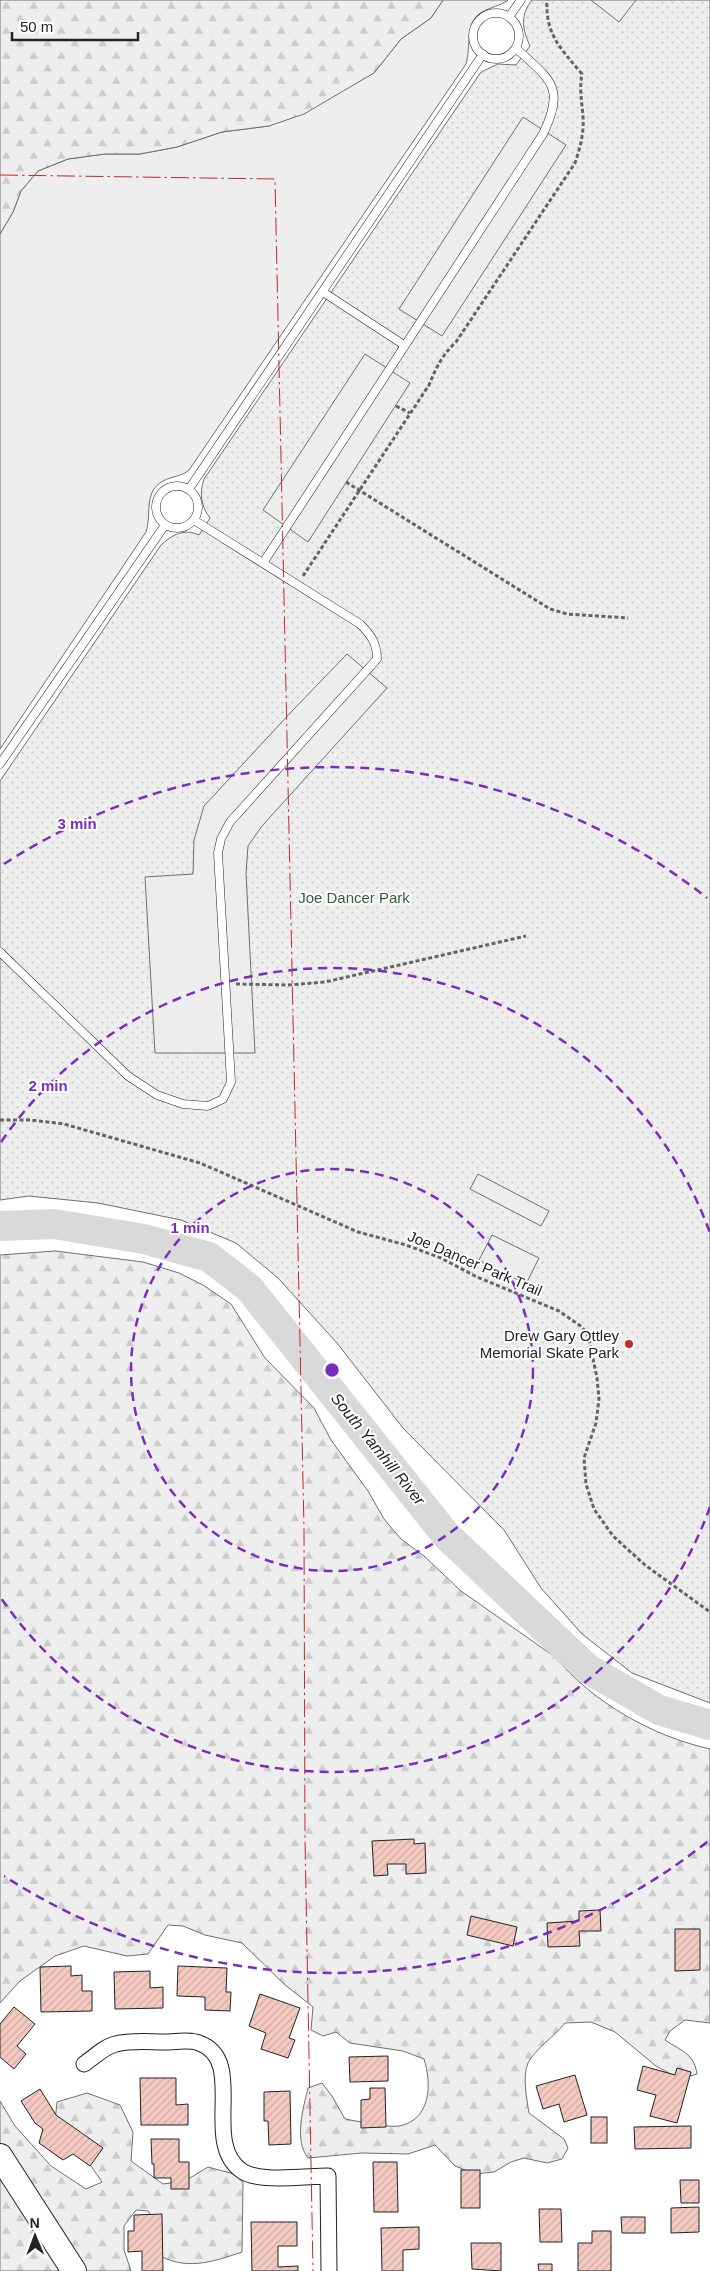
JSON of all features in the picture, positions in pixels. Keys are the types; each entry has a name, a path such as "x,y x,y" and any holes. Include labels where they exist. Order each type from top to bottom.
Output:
{"main road":[{"path":"0,2156 74,2271"}],"street":[{"path":"84,2064 115,2044 187,2041 206,2046 216,2056 222,2069 224,2143 228,2158 242,2172 254,2177 328,2176 329,2271"}],"lane":[{"path":"509,16 521,0"},
{"path":"494,13 509,16 517,27 518,41 516,48 504,57 497,58 483,54 477,49 473,34 480,20 494,13"},
{"path":"263,563 543,134 552,115 555,99 552,84 516,48"},
{"path":"189,489 483,54"},
{"path":"323,292 404,345"},
{"path":"176,485 189,489 198,500 194,520 184,528 165,525 160,520 155,508 159,495 176,485"},
{"path":"0,952 128,1076 157,1095 184,1104 208,1106 223,1099 231,1082 218,853 221,839 230,822 377,659 377,647 372,636 360,624 194,520"},
{"path":"0,764 165,525"}],"path":[{"path":"297,584 429,385 441,358 456,342 575,164 584,130 580,84 582,74 552,37 548,22 547,0"},
{"path":"396,406 410,413"},
{"path":"346,482 550,609 567,614 628,618"},
{"path":"226,984 288,985 325,982 526,936"},
{"name":"Joe Dancer Park Trail","path":"0,1120 30,1120 64,1124 200,1163 358,1232 406,1245 441,1258 477,1277 559,1311 582,1328 588,1335 597,1378 599,1399 596,1423 584,1458 586,1484 594,1509 613,1536 645,1565 710,1612"}],"green space":[{"path":"0,0 443,0 431,18 401,39 374,73 304,114 269,126 222,132 177,147 140,154 105,154 68,159 38,171 21,191 13,212 0,234"},
{"path":"443,0 508,0 477,16 471,28 466,64 189,470 163,481 153,491 150,497 146,532 0,749 0,234 13,212 21,191 38,171 68,159 105,154 140,154 177,147 222,132 269,126 374,73 401,39 431,18"},
{"name":"Joe Dancer Park","path":"532,0 710,0 710,1703 632,1673 582,1634 541,1588 504,1530 403,1428 337,1343 278,1278 236,1243 181,1220 98,1203 29,1196 0,1200 0,781 161,545 169,538 183,532 199,535 210,518 202,499 204,479 481,72 498,64 516,65 530,46 525,34 524,17"},
{"path":"55,1251 143,1262 179,1273 203,1285 231,1304 265,1358 314,1408 331,1440 368,1491 384,1519 401,1539 424,1556 461,1591 555,1657 570,1674 606,1703 625,1715 667,1736 710,1749 710,2023 685,2020 670,2031 665,2040 690,2057 697,2074 680,2079 656,2066 615,2032 591,2022 565,2023 531,2058 526,2068 525,2081 529,2113 564,2139 568,2148 562,2159 547,2163 524,2158 511,2162 494,2172 475,2174 455,2166 435,2145 408,2154 362,2153 308,2158 301,2142 301,2124 308,2088 322,2083 345,2119 399,2126 418,2117 427,2100 428,2079 424,2059 403,2051 350,2043 336,2032 323,2036 311,2030 313,2007 284,1984 242,1943 205,1935 183,1926 168,1925 148,1954 127,1956 84,1946 55,1956 20,1981 0,2003 0,1255"},
{"path":"87,2093 120,2105 133,2132 131,2161 163,2184 185,2181 208,2167 234,2174 243,2182 242,2252 208,2262 187,2263 166,2259 155,2253 158,2227 148,2211 136,2210 124,2226 124,2250 131,2271 0,2271 0,2101 15,2126 51,2166 86,2189 102,2182 82,2153 55,2121 57,2102"}],"shaded area":[{"path":"591,0 636,0 619,22"},
{"path":"523,117 566,145 442,336 399,309"},
{"path":"365,354 410,383 308,542 263,510"},
{"path":"347,654 387,688 262,826 248,846 246,873 255,1053 155,1053 145,877 193,874 194,840 204,806"},
{"path":"478,1174 549,1211 541,1226 470,1189"},
{"path":"492,1235 539,1258 526,1284 479,1260"}],"building":[{"path":"414,1839 414,1844 425,1843 426,1873 406,1874 406,1864 387,1864 388,1875 374,1876 372,1841"},
{"path":"600,1910 601,1931 579,1931 580,1946 548,1947 547,1923 579,1921 579,1911"},
{"path":"471,1916 517,1927 513,1946 467,1935"},
{"path":"675,1929 700,1929 700,1970 675,1971"},
{"path":"71,1966 71,1976 82,1975 82,1991 92,1991 92,2011 41,2012 40,1967"},
{"path":"178,1966 227,1968 226,1992 231,1992 230,2011 205,2010 205,1997 177,1996"},
{"path":"150,1971 150,1988 163,1987 163,2008 115,2009 114,1972"},
{"path":"260,1994 300,2008 289,2038 295,2040 288,2058 261,2049 266,2033 249,2026"},
{"path":"14,2007 35,2024 17,2046 26,2054 14,2069 0,2057 0,2024"},
{"path":"388,2056 388,2081 350,2082 349,2057"},
{"path":"643,2066 675,2075 677,2068 691,2072 677,2123 650,2116 656,2095 637,2090"},
{"path":"575,2075 587,2115 564,2122 559,2104 543,2109 536,2086"},
{"path":"140,2078 176,2078 176,2105 188,2104 188,2125 141,2125"},
{"path":"370,2088 385,2088 386,2127 361,2128 361,2100 370,2099"},
{"path":"40,2089 56,2115 103,2148 90,2166 73,2154 63,2160 39,2143 43,2129 35,2123 21,2101"},
{"path":"290,2091 291,2144 269,2145 268,2121 264,2121 264,2092"},
{"path":"591,2117 607,2117 607,2143 591,2143"},
{"path":"691,2126 691,2148 635,2149 634,2127"},
{"path":"151,2139 179,2139 179,2162 189,2162 189,2189 171,2189 171,2178 154,2178"},
{"path":"373,2162 397,2162 398,2212 374,2212"},
{"path":"461,2170 480,2170 480,2208 461,2208"},
{"path":"680,2180 699,2180 699,2203 681,2203"},
{"path":"699,2207 699,2232 671,2233 671,2208"},
{"path":"539,2209 561,2209 562,2242 540,2242"},
{"path":"162,2214 163,2271 142,2271 142,2251 128,2252 128,2231 134,2231 134,2215"},
{"path":"621,2217 645,2217 645,2233 622,2233"},
{"path":"251,2222 297,2222 297,2246 278,2246 278,2267 298,2266 298,2271 252,2271"},
{"path":"419,2227 419,2249 403,2250 403,2271 382,2271 381,2228"},
{"path":"592,2231 611,2231 611,2271 578,2271 578,2243 592,2243"},
{"path":"471,2243 501,2243 501,2271 472,2269"},
{"path":"538,2264 552,2264 552,2271 539,2271"}],"waterway":[{"name":"South Yamhill River","path":"0,1226 54,1224 144,1239 209,1257 249,1288 446,1535 588,1669 659,1710 710,1725"}],"power":[{"path":"0,175 275,179 304,1528 305,1839 313,2271"}],"place":[{"name":"Drew Gary Ottley Memorial Skate Park","path":"629,1344"}]}
